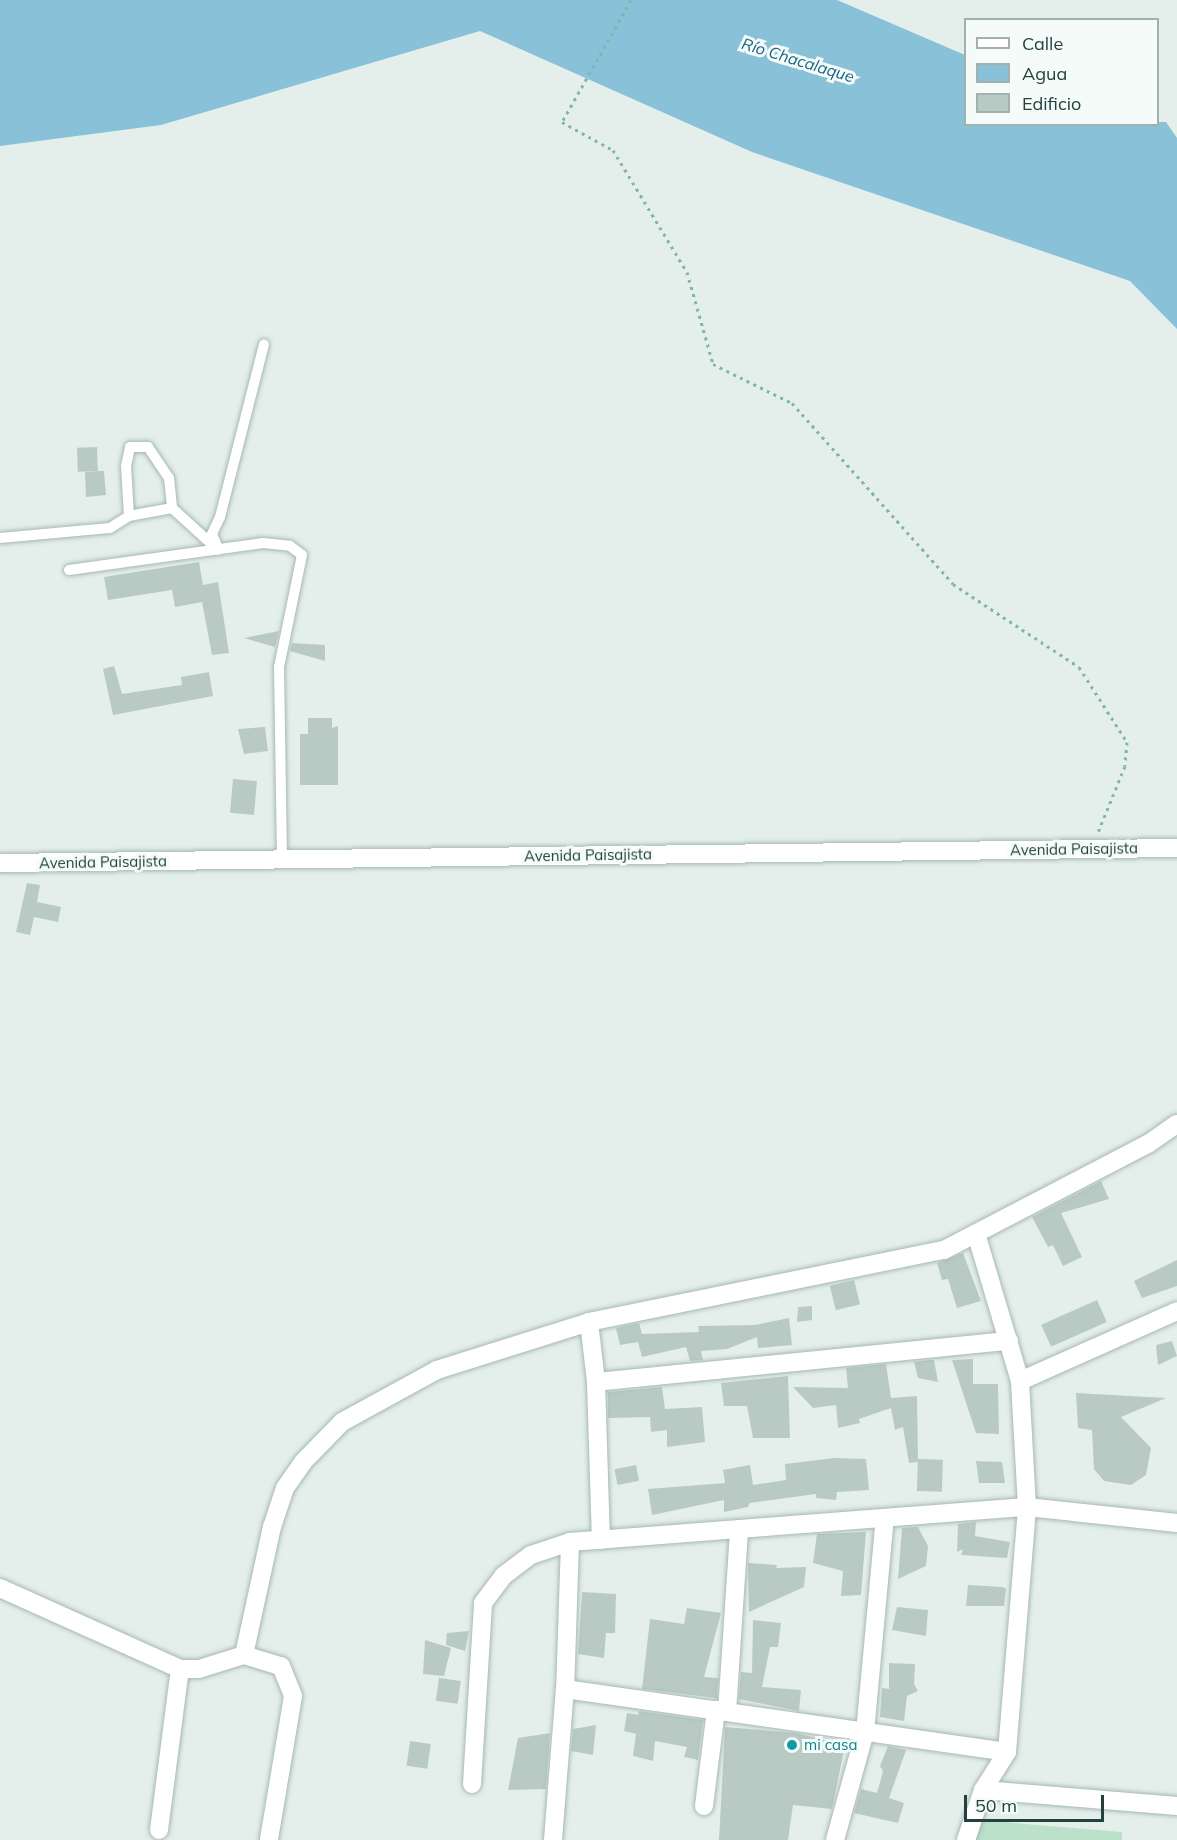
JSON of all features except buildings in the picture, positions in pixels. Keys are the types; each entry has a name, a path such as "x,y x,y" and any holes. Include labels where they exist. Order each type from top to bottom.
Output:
{"street":[{"name":"Avenida Paisajista","path":"0,863 1177,848"},
{"path":"244,1655 272,1527 285,1488 303,1462 342,1422 437,1370 590,1322 944,1250 1148,1144 1177,1125"},
{"path":"966,1840 983,1790 1007,1752 1027,1507 1020,1381 976,1233"},
{"path":"1020,1381 1177,1311"},
{"path":"590,1322 596,1382 601,1540"},
{"path":"596,1382 1009,1341"},
{"path":"472,1784 483,1603 503,1576 531,1555 570,1542 1027,1507 1177,1523"},
{"path":"835,1840 865,1732 885,1518"},
{"path":"704,1806 721,1711 739,1529"},
{"path":"553,1840 565,1689 570,1542"},
{"path":"0,1588 180,1669 199,1669 244,1655 281,1666 293,1696 269,1840"},
{"path":"159,1830 180,1669"},
{"path":"565,1689 1007,1752"},
{"path":"983,1790 1177,1806"}],"lane":[{"path":"218,550 212,534 220,518 264,345"},
{"path":"129,516 126,466 130,447 148,447 169,478 172,508 218,550"},
{"path":"0,538 110,528 129,516 172,508"},
{"path":"69,570 264,543 290,546 302,555 279,667 282,859"}],"path":[{"path":"631,0 562,122 613,150 687,272 713,364 792,403 953,584 1079,667 1127,742 1125,766 1091,849"}],"green space":[{"path":"978,1820 1122,1832 1122,1840 976,1840"}],"water":[{"name":"Río Chacalaque","path":"0,0 837,0 964,55 964,126 1159,126 1159,122 1166,122 1177,138 1177,329 1130,281 752,152 480,31 161,125 0,146"}],"place":[{"name":"mi casa","path":"792,1745"}]}
